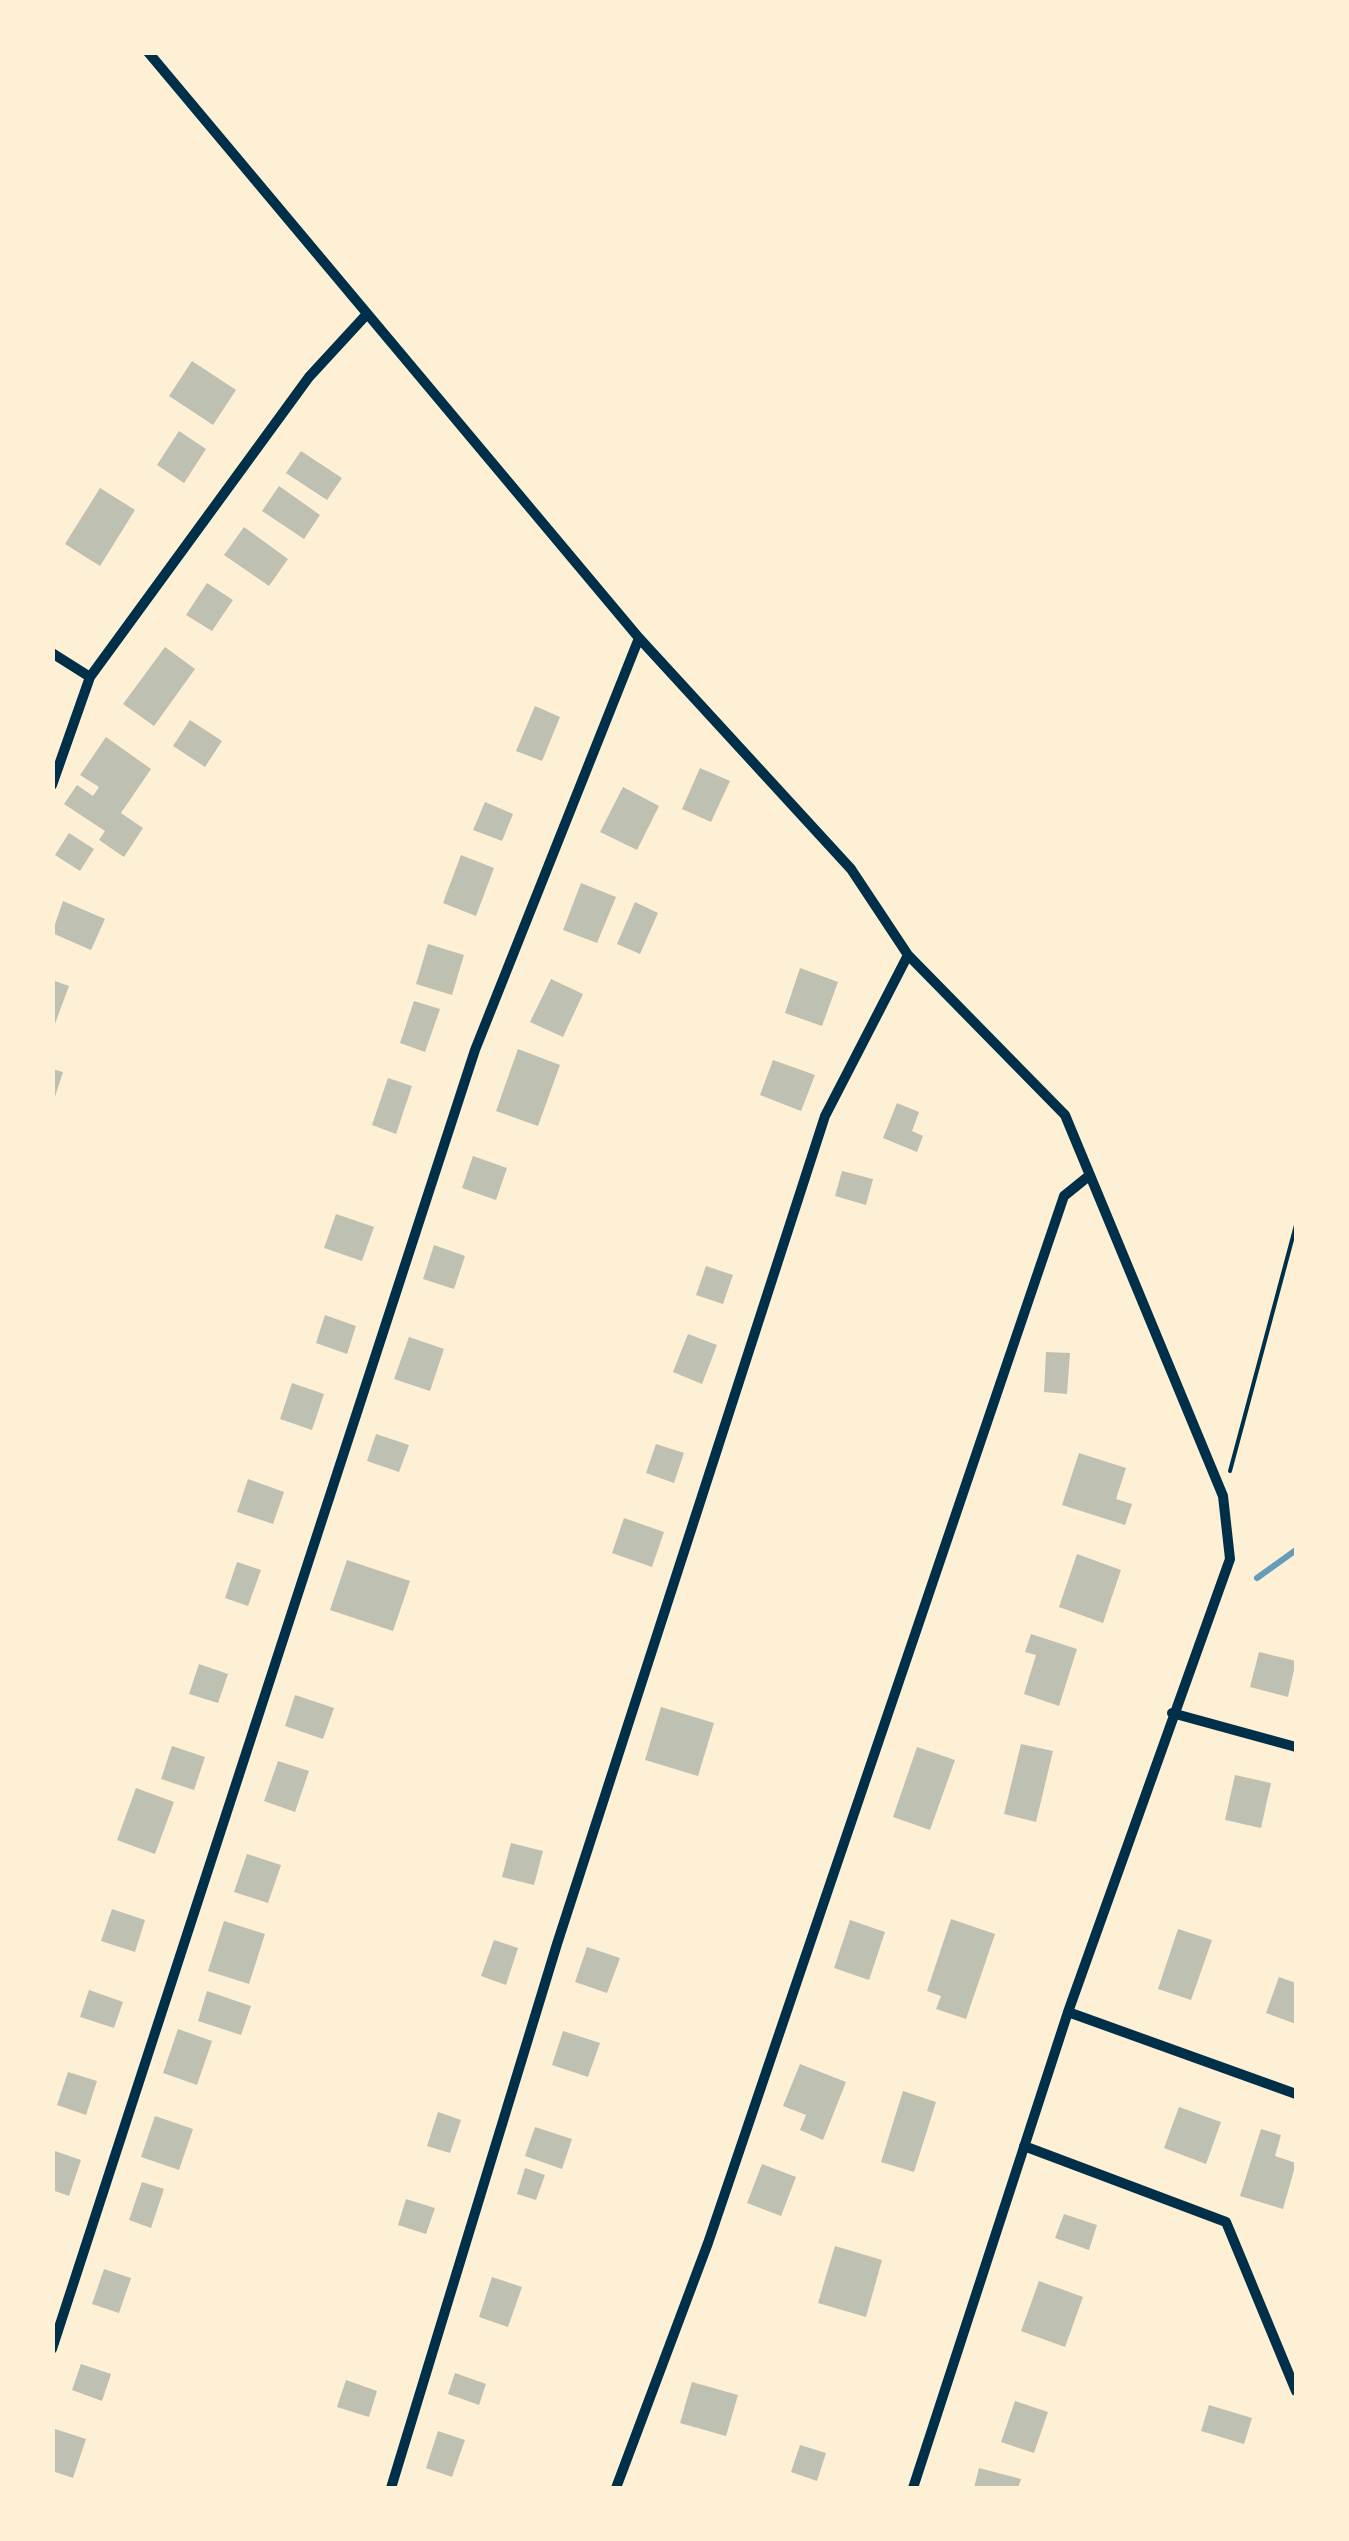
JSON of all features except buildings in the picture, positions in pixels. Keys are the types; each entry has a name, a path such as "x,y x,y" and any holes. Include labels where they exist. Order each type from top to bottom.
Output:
{"street":[{"path":"148,52 639,638 851,869 908,955 1065,1115 1223,1496 1230,1560 1068,2012 913,2488"},
{"path":"52,785 90,677 309,377 368,314"},
{"path":"52,2349 475,1050 639,638"},
{"path":"52,653 90,677"},
{"path":"391,2488 563,1925 825,1116 908,955"},
{"path":"616,2488 708,2243 1064,1196 1090,1175"},
{"path":"1172,1713 1296,1746"},
{"path":"1068,2012 1296,2094"},
{"path":"1024,2146 1226,2222 1296,2391"}],"path":[{"path":"1223,1496 1296,1225"}],"waterway":[{"path":"1257,1578 1296,1550"}]}
